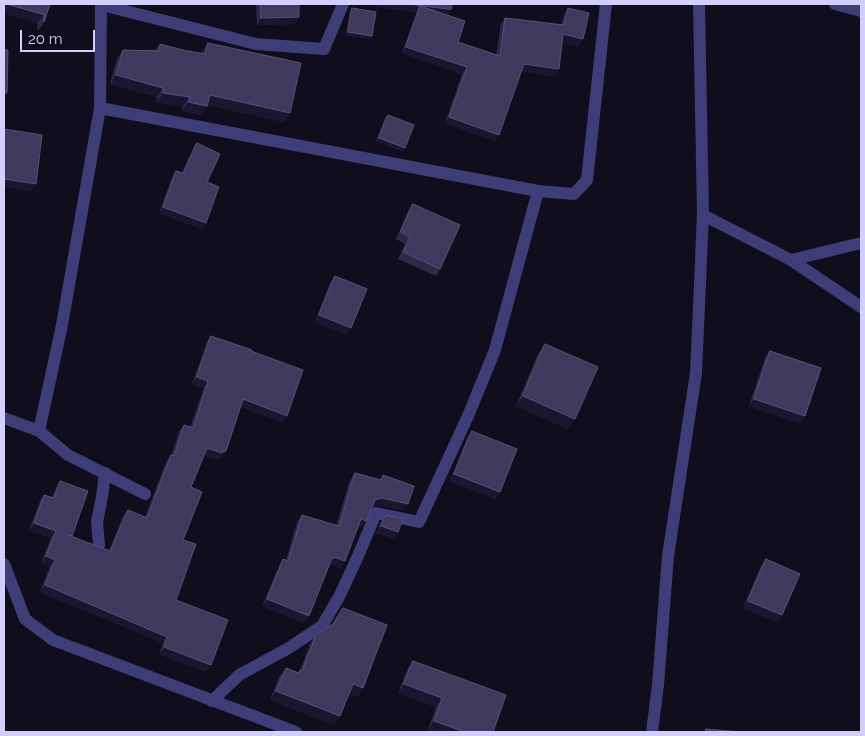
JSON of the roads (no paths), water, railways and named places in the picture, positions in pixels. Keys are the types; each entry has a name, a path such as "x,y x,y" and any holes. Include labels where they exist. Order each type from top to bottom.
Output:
{"street":[{"path":"39,431 63,315 100,108 101,5 256,44 324,50 343,4"},
{"path":"100,108 538,191 574,194 587,180 606,4"},
{"path":"652,732 658,685 668,556 696,373 703,214 699,4"},
{"path":"835,4 861,11"},
{"path":"212,700 239,675 287,649 322,626 344,587 376,513 419,522 468,416 495,350 538,191"},
{"path":"703,214 791,260 861,307"},
{"path":"791,260 861,243"},
{"path":"4,418 39,431 68,455 145,494"},
{"path":"100,545 97,522 105,473"},
{"path":"4,564 25,619 53,640 296,732"}]}
